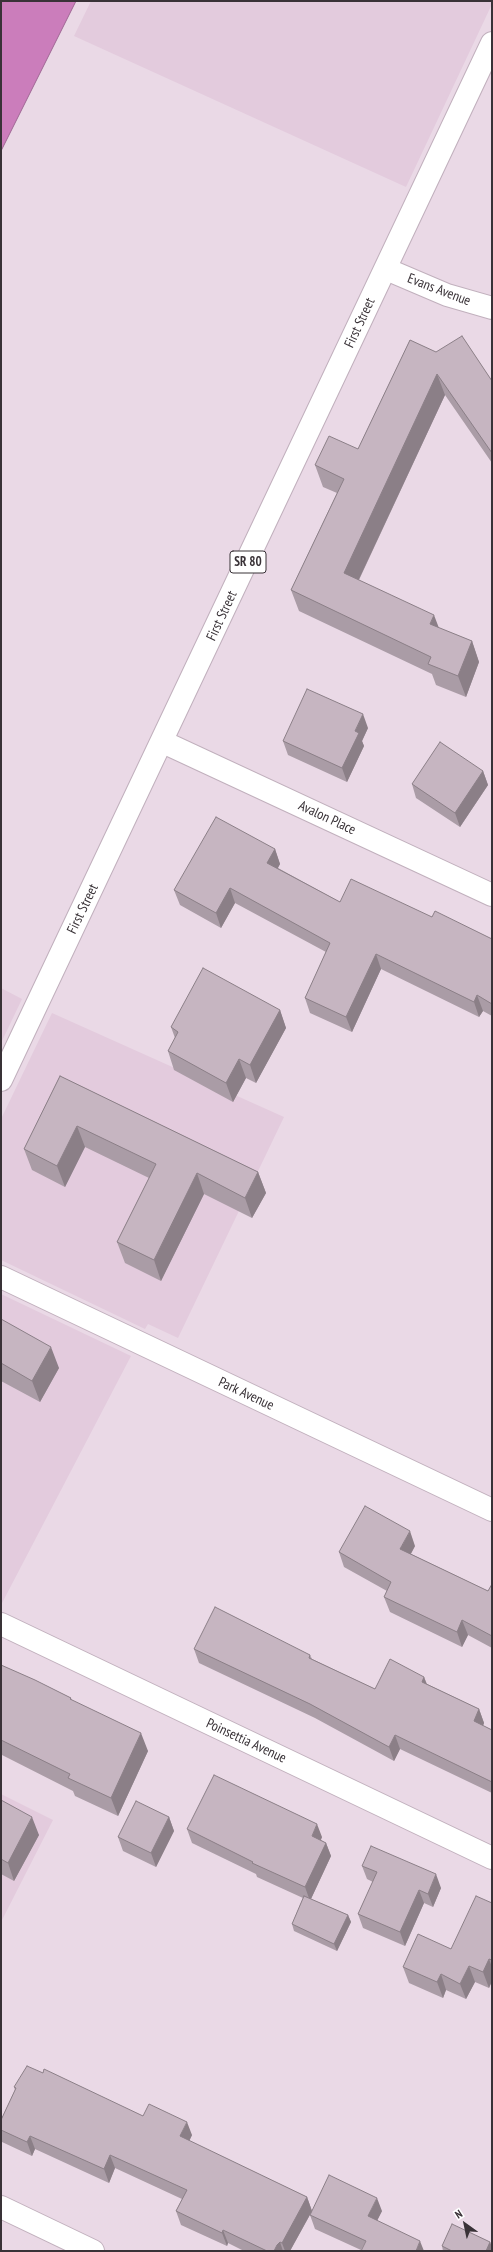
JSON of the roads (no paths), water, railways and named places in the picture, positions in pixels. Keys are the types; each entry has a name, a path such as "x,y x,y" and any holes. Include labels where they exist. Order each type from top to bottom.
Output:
{"main road":[{"name":"First Street","path":"1,1080 163,742 492,43"},
{"name":"Evans Avenue","path":"386,269 447,295 492,308"},
{"name":"Avalon Place","path":"163,742 492,895"},
{"name":"Park Avenue","path":"1,1277 492,1510"},
{"name":"Poinsettia Avenue","path":"1,1624 492,1858"},
{"path":"1,2207 93,2251"}]}
